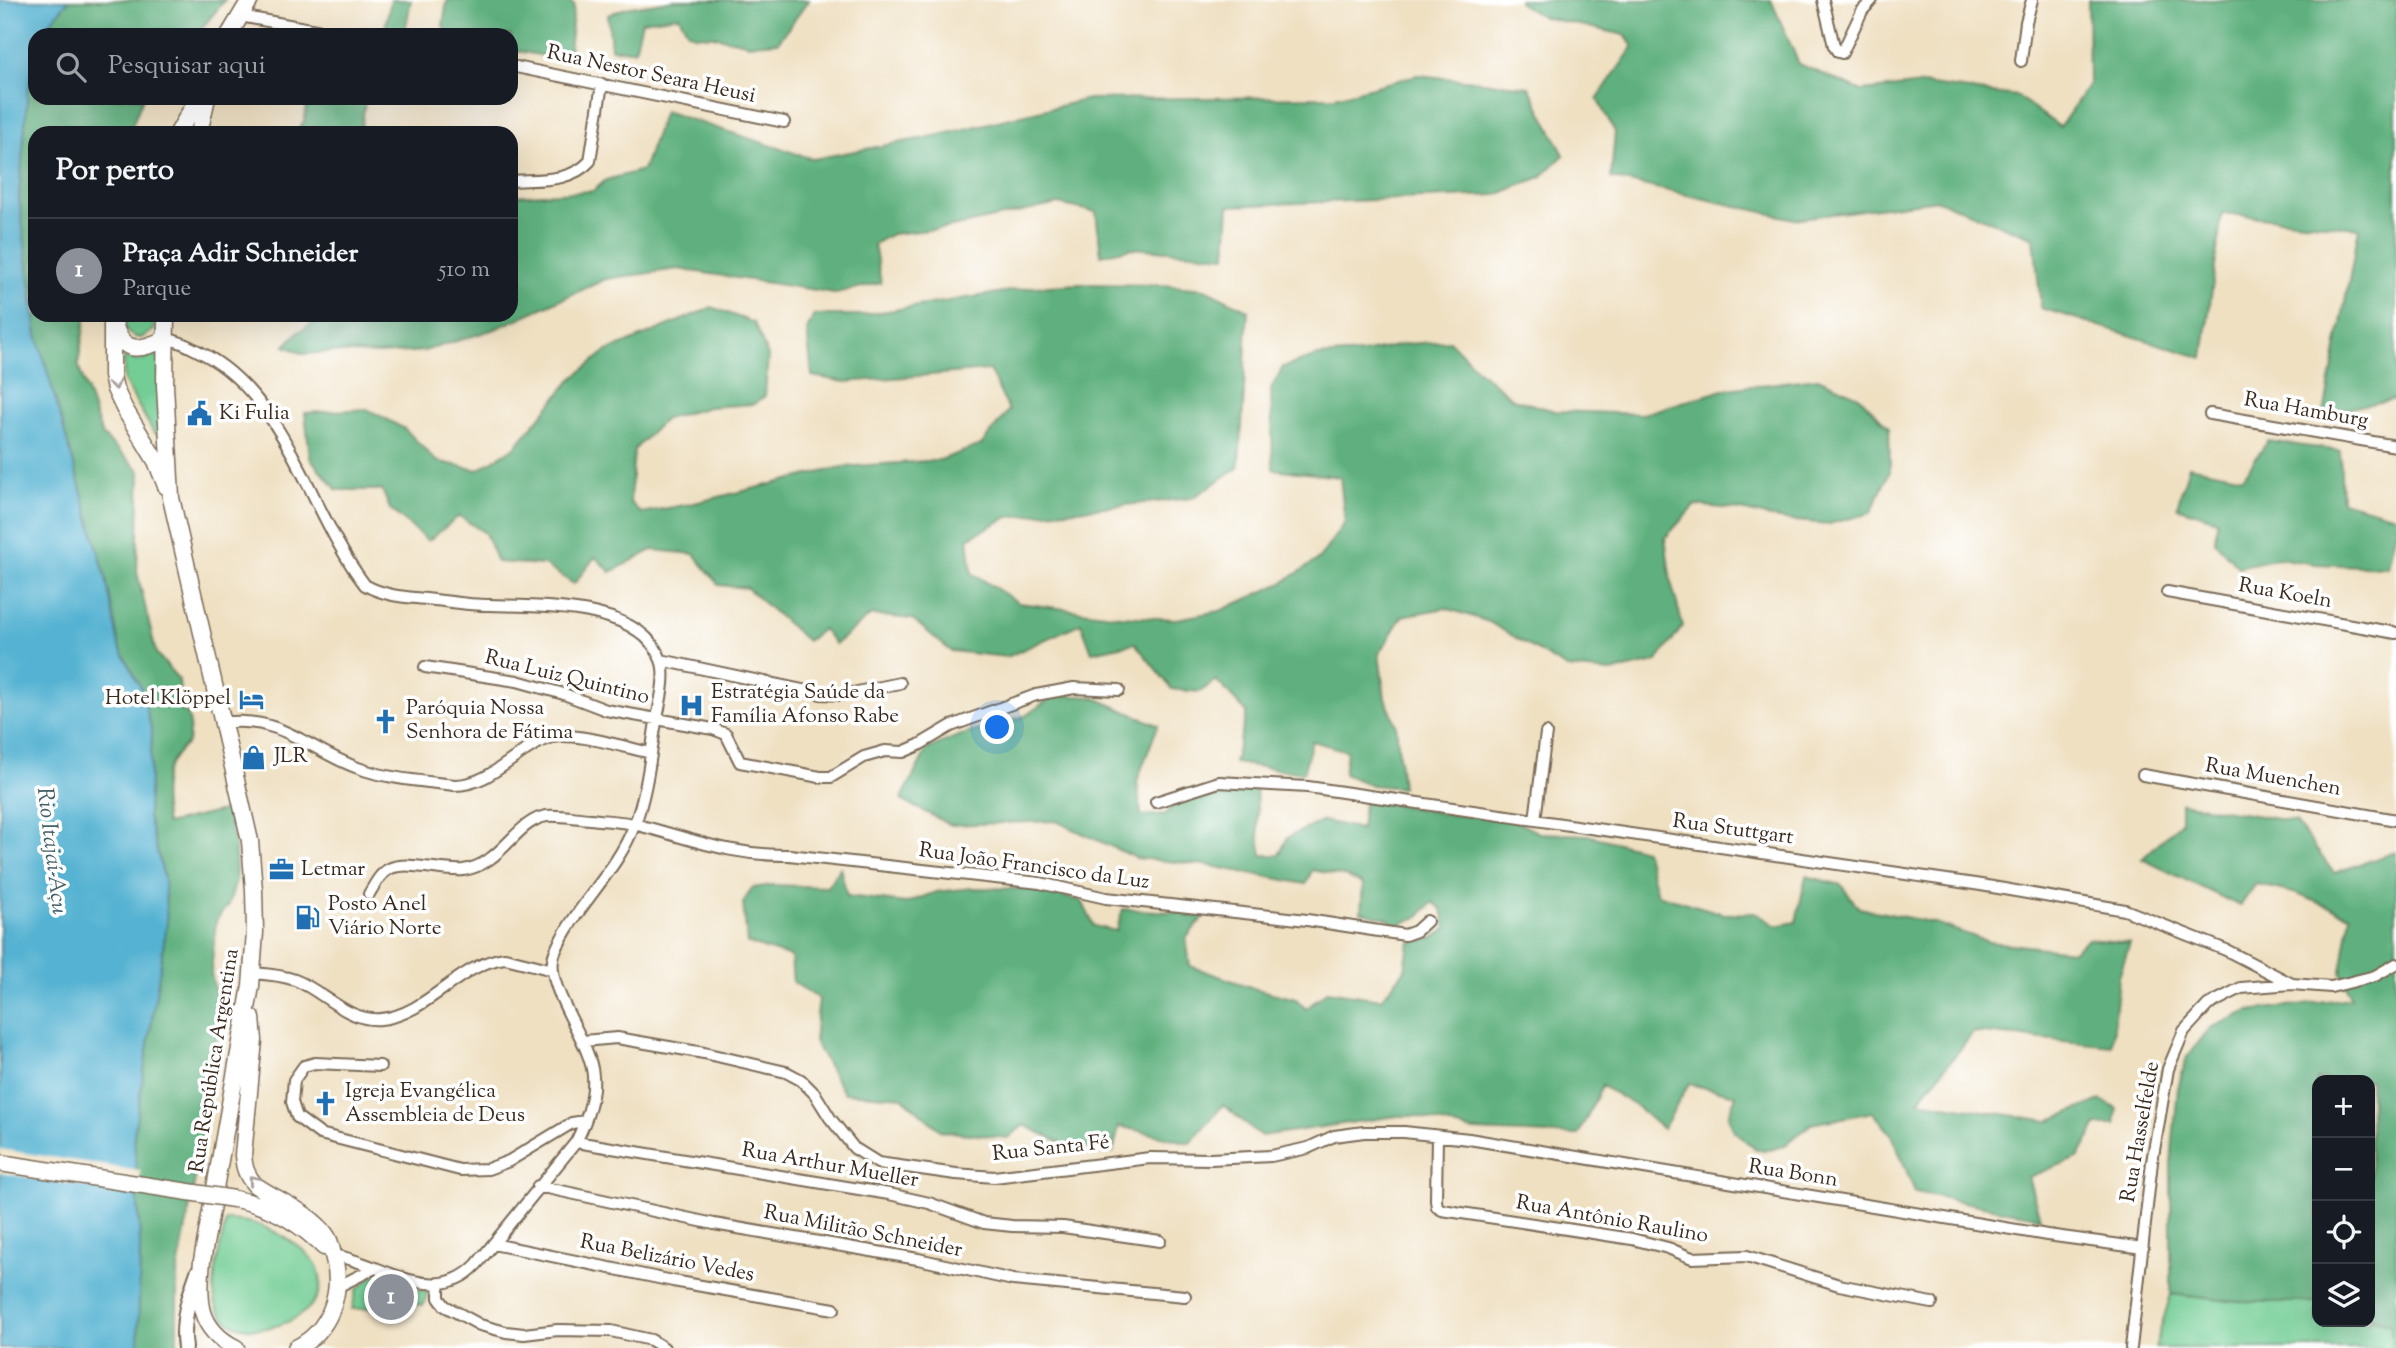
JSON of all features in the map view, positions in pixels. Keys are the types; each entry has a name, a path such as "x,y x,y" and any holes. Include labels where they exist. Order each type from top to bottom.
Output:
{"main road":[{"path":"233,28 250,0"},
{"path":"182,126 194,105"},
{"path":"201,126 205,105"},
{"name":"Rua República Argentina","path":"112,322 112,376 116,389 124,408 156,461 172,498"},
{"path":"114,322 116,332 125,345 144,348 165,340"},
{"name":"Rua República Argentina","path":"166,322 165,385 172,498 250,841 254,890 250,999 202,1261 199,1291 204,1316 216,1335 236,1348"},
{"path":"250,999 254,1040 244,1167 255,1185 289,1205 321,1229 331,1243 338,1270 334,1305 321,1329 296,1348"},
{"path":"0,1163 255,1202 272,1209 314,1236 334,1255"},
{"path":"185,1348 185,1315 202,1261"}],"street":[{"path":"1823,0 1834,46 1842,53 1862,11 1871,0"},
{"path":"2021,61 2032,0"},
{"path":"240,16 305,28"},
{"name":"Rua Nestor Seara Heusi","path":"518,67 783,122"},
{"path":"518,180 568,176 582,170 590,161 602,84"},
{"path":"165,340 176,340 204,354 241,380 271,418 365,585 374,591 401,597 488,605 538,605 580,611 634,626 662,660 657,720 635,824 625,849 562,939 554,956 553,970 583,1041 594,1079 592,1099 576,1142 468,1274 456,1282 423,1284 334,1255"},
{"name":"Rua Hamburg","path":"2210,414 2396,446"},
{"name":"Rua Koeln","path":"2167,593 2396,633"},
{"path":"662,660 821,694 843,695 900,683"},
{"name":"Rua Luiz Quintino","path":"425,667 517,681 564,694 606,710 713,729 726,734 740,762 831,777 864,757 885,751 903,752 951,726 1036,695 1074,688 1119,690"},
{"path":"223,723 238,721 281,729 339,760 362,769 454,785 469,785 484,778 523,751 551,737 565,735 585,738 650,753"},
{"path":"1535,820 1546,733"},
{"name":"Rua Muenchen","path":"2143,775 2396,820"},
{"name":"Rua Stuttgart","path":"1156,802 1219,782 1308,786 1981,885 2125,910 2226,950 2291,984"},
{"name":"Rua João Francisco da Luz","path":"369,894 387,870 398,867 448,870 478,867 495,857 531,821 545,816 635,824 704,845 760,856 789,855 1040,883 1106,898 1307,920 1405,935 1416,932 1427,922"},
{"path":"253,972 296,980 350,1012 363,1018 379,1019 404,1013 459,977 498,959 505,958 553,970"},
{"name":"Rua Hasselfelde","path":"2131,1348 2152,1161 2168,1069 2183,1031 2208,1005 2241,988 2291,984 2331,986 2375,976 2396,964"},
{"name":"Rua Santa Fé","path":"583,1041 617,1038 704,1053 786,1072 802,1080 854,1148 866,1156 878,1163 956,1174 994,1177 1150,1158 1271,1156 1308,1148 1334,1136 1364,1132 1404,1132 1437,1136"},
{"path":"380,1066 315,1063 304,1066 294,1080 292,1102 297,1117 320,1134 460,1170 488,1169 509,1161 572,1123 585,1121"},
{"name":"Rua Bonn","path":"1437,1136 1469,1139 2034,1233 2143,1248"},
{"name":"Rua Antônio Raulino","path":"1437,1136 1436,1200 1437,1207 1442,1210 1544,1228 1632,1239 1668,1248 1692,1258 1746,1256 1839,1285 1932,1303"},
{"name":"Rua Arthur Mueller","path":"576,1142 889,1194 929,1203 984,1223 1063,1227 1160,1241"},
{"name":"Rua Militão Schneider","path":"538,1186 701,1221 918,1259 1013,1280 1185,1296"},
{"name":"Rua Belizário Vedes","path":"493,1244 673,1281 834,1309"},
{"path":"337,1287 375,1268"},
{"path":"439,1285 439,1298 445,1306 480,1325 524,1334 558,1330 611,1331 651,1340 664,1348"}],"green space":[{"path":"69,0 225,0 202,28 46,28"},
{"path":"391,0 411,0 406,28 385,28"},
{"path":"447,0 566,0 574,5 568,60 518,51 518,28 443,26"},
{"path":"675,0 809,0 778,42 750,44 694,35 687,31 679,16 642,21 635,50 611,49 608,15 625,8"},
{"path":"1519,0 1771,0 1799,64 1862,91 1922,84 2017,96 2060,127 2089,84 2088,0 2396,0 2396,399 2324,413 2359,228 2222,213 2203,358 2041,308 2034,238 1938,200 1794,219 1611,178 1615,132 1597,99 1633,47 1625,35 1543,17 1519,3"},
{"path":"1417,75 1529,87 1564,155 1541,177 1496,195 1229,206 1226,256 1132,248 1101,255 1096,212 1058,204 947,228 892,234 874,244 881,283 835,293 678,269 606,279 518,319 518,196 593,191 606,180 643,170 664,111 813,159 940,135 1088,99 1335,97"},
{"path":"28,89 28,105 140,105 132,126 28,126 28,266 19,198"},
{"path":"307,105 365,105 361,126 301,126"},
{"path":"1079,284 1162,285 1205,289 1248,310 1238,468 1192,498 1008,517 968,538 972,573 1019,603 1120,616 1176,619 1220,611 1282,583 1319,559 1345,522 1340,477 1273,469 1271,389 1283,367 1318,356 1450,341 1480,372 1513,399 1555,411 1643,414 1727,389 1818,378 1859,396 1889,428 1890,471 1871,513 1829,524 1784,520 1741,510 1695,505 1665,538 1671,582 1683,626 1656,662 1611,672 1567,668 1489,622 1446,608 1402,616 1379,654 1385,698 1396,724 1402,788 1371,785 1344,774 1347,751 1312,741 1303,773 1234,763 1247,713 1216,680 1200,692 1172,689 1135,643 1092,652 1081,623 1007,657 951,651 912,619 871,615 835,644 823,629 807,641 747,588 719,585 694,554 652,550 611,572 595,557 574,584 544,565 497,562 485,533 459,516 428,541 390,509 382,490 337,490 310,458 305,413 367,409 405,429 436,461 478,470 515,447 571,380 605,352 712,307 754,323 768,356 765,396 754,404 709,407 665,419 634,450 630,502 641,513 690,504 842,467 940,460 981,445 1009,410 989,370 845,382 812,376 807,330 814,315 863,315 1034,287"},
{"path":"35,322 85,322 78,365 102,435 140,471 137,572 156,653 179,680 181,711 187,713 190,723 188,743 167,770 163,789 166,824 227,810 235,847 236,881 229,903 216,921 211,973 220,1015 197,1168 177,1275 177,1348 138,1348 140,1241 134,1134 167,923 164,878 148,817 152,732 141,688 119,646 106,578"},
{"path":"126,322 155,322 154,330 141,338 129,334"},
{"path":"315,322 511,322 424,351 379,354 304,354 285,346 297,333"},
{"path":"159,354 161,431 158,434 154,433 124,381 124,357 138,361"},
{"path":"2268,441 2340,451 2342,501 2396,516 2388,567 2314,564 2279,558 2238,567 2215,542 2217,520 2177,507 2189,466 2243,477"},
{"path":"1055,695 1093,697 1158,725 1137,781 1141,816 1166,814 1180,798 1220,785 1256,786 1262,855 1279,855 1288,837 1323,821 1361,829 1364,802 1395,804 1445,814 1513,820 1539,833 1588,835 1645,850 1657,894 1724,914 1756,913 1776,926 1796,922 1806,876 1841,885 1859,908 1935,923 1989,942 2073,951 2088,939 2130,943 2119,977 2112,1046 1974,1032 1918,1101 2048,1121 2101,1100 2117,1109 2115,1125 2097,1125 2078,1158 2028,1177 2040,1218 1915,1192 1892,1135 1873,1112 1811,1124 1785,1145 1770,1150 1756,1150 1734,1131 1728,1116 1736,1095 1689,1084 1663,1129 1636,1106 1602,1086 1578,1135 1473,1131 1415,1116 1397,1116 1261,1136 1223,1105 1190,1143 1119,1126 1113,1152 1064,1144 1024,1125 1008,1138 941,1131 902,1097 844,1093 814,1041 819,999 793,982 791,957 747,943 743,903 752,888 773,885 827,887 840,868 847,896 906,903 936,892 972,888 1034,889 1082,901 1094,926 1116,931 1123,909 1206,914 1186,938 1190,966 1256,989 1296,999 1306,1009 1327,991 1381,999 1405,970 1409,943 1432,938 1446,929 1442,909 1433,902 1418,917 1397,925 1386,918 1361,912 1363,884 1348,877 1312,870 1306,884 1206,865 1136,858 1056,821 951,825 901,800 927,749 958,736 1025,716"},
{"path":"2181,803 2296,822 2334,873 2396,852 2396,1348 2391,1348 2391,1325 2375,1319 2375,1075 2312,1075 2312,1302 2238,1302 2171,1294 2171,1161 2178,1088 2187,1057 2210,1028 2249,1011 2351,998 2341,972 2350,915 2297,894 2256,884 2240,906 2142,859 2181,822"},
{"path":"226,1220 254,1224 271,1230 295,1244 314,1262 321,1280 317,1296 306,1310 289,1321 269,1327 248,1328 228,1322 224,1318 216,1305 214,1286"},
{"path":"375,1275 392,1277 392,1284 428,1292 423,1305 382,1301 380,1308 352,1309 357,1289"},
{"path":"2171,1294 2238,1302 2312,1302 2312,1327 2375,1327 2375,1319 2391,1325 2391,1348 2155,1348"}],"water":[{"name":"Rio Itajaí-Açu","path":"0,0 69,0 46,28 28,28 28,89 19,198 28,266 28,322 35,322 106,578 119,646 141,688 152,732 148,817 164,878 167,923 134,1134 140,1241 138,1348 0,1348"}],"pier":[{"path":"0,1149 140,1171 141,1195 0,1173"}],"place":[{"name":"Ki Fulia","path":"199,414"},
{"name":"Hotel Klöppel","path":"251,699"},
{"name":"Estratégia Saúde da Família Afonso Rabe","path":"691,705"},
{"name":"Paróquia Nossa Senhora de Fátima","path":"386,721"},
{"name":"JLR","path":"254,757"},
{"name":"Letmar","path":"281,870"},
{"name":"Posto Anel Viário Norte","path":"308,917"},
{"name":"Igreja Evangélica Assembleia de Deus","path":"325,1104"},
{"name":"Praça Adir Schneider","path":"391,1297"}]}
